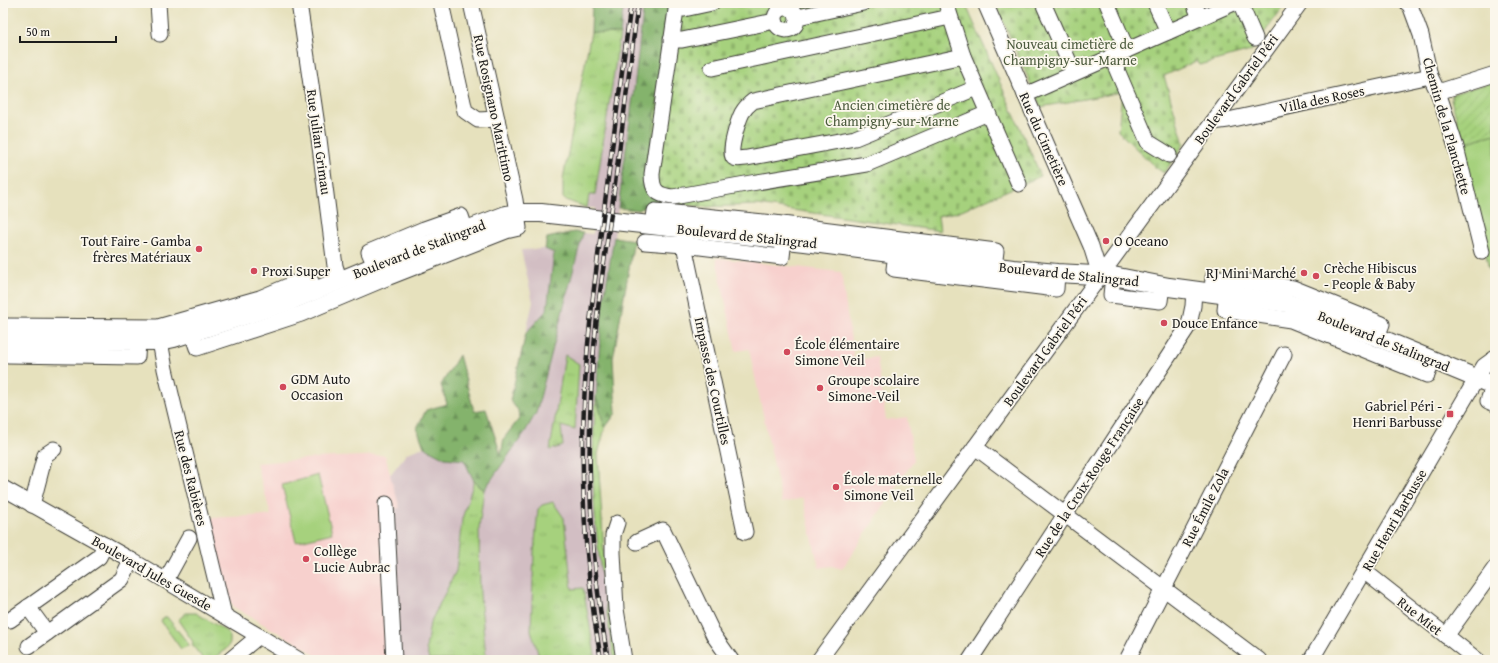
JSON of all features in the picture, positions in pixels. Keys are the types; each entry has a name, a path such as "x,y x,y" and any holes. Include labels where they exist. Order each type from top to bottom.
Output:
{"main road":[{"name":"Boulevard de Stalingrad","path":"4,335 160,341 192,333 290,301 506,215 517,213 541,213 653,226 685,237 784,239 886,247 994,267 1106,276 1295,305 1433,360 1490,374"}],"street":[{"path":"158,3 160,34"},
{"name":"Rue Julian Grimau","path":"299,3 319,139 335,266 340,281"},
{"path":"441,3 465,111 478,120 497,119"},
{"name":"Rue Rosignano Marittimo","path":"471,3 517,213"},
{"path":"712,3 684,9 676,5 652,174 652,183 657,192 663,196 673,197 867,164 988,113"},
{"path":"798,17 862,3"},
{"name":"Rue du Cimetière","path":"985,3 1093,252 1106,276"},
{"path":"1043,3 1074,73"},
{"path":"1107,3 1127,50"},
{"path":"1155,3 1168,32"},
{"path":"1194,3 1200,18"},
{"path":"1025,95 1234,3"},
{"path":"1240,3 1256,38"},
{"name":"Boulevard Gabriel Péri","path":"819,660 975,447 1106,276 1213,122 1300,3"},
{"name":"Chemin de la Planchette","path":"1411,4 1421,35 1430,76 1438,92 1456,147 1482,252"},
{"path":"783,5 793,10 798,17 794,28 786,30 779,28 775,21 777,13 783,5"},
{"path":"712,68 948,10 963,56 976,88 1019,184"},
{"path":"671,40 682,40 775,21"},
{"path":"963,56 753,101 742,113 733,142 731,152 732,156 738,159 747,158 855,138 976,88"},
{"path":"1111,56 1148,142 1169,156"},
{"path":"1438,92 1495,74"},
{"name":"Villa des Roses","path":"1213,122 1430,76"},
{"path":"653,226 655,211 774,223 886,247 894,269 1056,289 1057,273"},
{"path":"192,333 197,348 301,314 389,276 506,231 519,228 517,213"},
{"path":"645,242 685,237"},
{"name":"Impasse des Courtilles","path":"685,237 745,532"},
{"path":"4,335 158,327 260,298 309,277 315,291"},
{"name":"Rue de la Croix-Rouge Française","path":"970,660 1064,514 1189,325 1193,306 1194,290"},
{"path":"1219,294 1225,310 1291,320 1427,375 1433,360"},
{"name":"Rue des Rabières","path":"160,341 165,369 224,615"},
{"name":"Rue Émile Zola","path":"1127,660 1284,354"},
{"path":"1490,374 1488,401 1495,404"},
{"name":"Rue Henri Barbusse","path":"1311,660 1364,572 1490,374"},
{"path":"975,447 1259,660"},
{"path":"32,505 45,455 54,449"},
{"name":"Boulevard Jules Guesde","path":"3,488 166,580 299,660"},
{"path":"386,504 394,660"},
{"path":"617,523 613,535 612,553 616,609 624,660"},
{"path":"637,542 662,530 714,636 732,660"},
{"path":"166,580 189,538"},
{"path":"10,620 99,557 105,545"},
{"path":"29,646 122,579 131,560"},
{"path":"1446,636 1495,568"},
{"name":"Rue Miet","path":"1364,572 1477,660"},
{"path":"28,607 47,633"},
{"path":"230,660 260,636"}],"shaded area":[{"path":"592,3 670,3 647,181 657,201 639,210 618,208 614,237 634,240 613,359 616,413 605,428 598,454 607,603 619,660 398,660 391,509 400,508 390,475 407,453 424,447 417,428 426,410 447,404 441,385 459,355 474,411 486,409 501,455 504,438 519,419 518,410 510,401 533,302 521,250 545,249 547,238 574,232 593,234 595,208 587,208 589,195 563,179 591,32"},
{"name":"Groupe scolaire Simone-Veil","path":"716,258 841,272 854,360 877,357 886,420 907,417 914,460 842,569 831,566 819,568 803,498 782,503 749,349 736,351"},
{"name":"Collège Lucie Aubrac","path":"385,455 400,508 391,509 398,660 322,660 305,648 235,608 229,600 208,518 271,515 256,463 315,458"}],"green space":[{"path":"592,3 624,3 620,34 591,32"},
{"path":"644,3 670,3 647,181 657,201 639,210 618,208"},
{"name":"Ancien cimetière de Champigny-sur-Marne","path":"670,3 965,3 1041,176 957,212 938,216 940,231 757,205 704,207 657,201 647,181"},
{"name":"Nouveau cimetière de Champigny-sur-Marne","path":"995,3 1286,3 1251,51 1199,65 1196,61 1164,76 1184,144 1164,173 1155,167 1118,131 1122,92 1041,107"},
{"path":"591,32 620,34 595,195 589,195 587,208 563,199 563,179"},
{"path":"1495,81 1495,134 1461,144 1455,123 1457,120 1451,100 1452,94"},
{"path":"1495,134 1495,267 1489,269 1461,144"},
{"path":"574,232 583,233 536,413 525,432 484,490 474,481 464,460 445,458 424,447 417,428 426,410 447,404 441,385 459,355 474,411 486,409 501,455 504,438 519,419 518,410 510,401 526,333 547,310 554,253 545,249 547,238"},
{"path":"614,237 634,240 613,359 616,413 605,428 596,397 602,311"},
{"path":"565,355 579,364 575,430 561,426 563,446 550,450"},
{"path":"596,397 605,428 598,454 607,603 619,660 614,660 596,527 593,460"},
{"path":"318,475 332,533 296,542 282,485"},
{"path":"474,481 484,490 479,528 480,594 486,656 484,660 429,660 426,648 430,623 456,571 462,519"},
{"path":"553,502 564,518 572,589 583,588 596,660 540,660 531,630 534,552 538,509 542,505"},
{"path":"186,613 196,613 226,631 230,637 230,643 226,649 211,660 204,660 192,645 193,642 178,620"},
{"path":"164,617 167,617 187,642 188,646 181,649 161,621"}],"railway":[{"path":"601,660 591,597 585,533 583,469 584,405 592,302 631,3"},
{"path":"608,660 597,589 591,518 590,412 593,355 598,312 638,3"}],"place":[{"name":"O Oceano","path":"1106,241"},
{"name":"Tout Faire - Gamba frères Matériaux","path":"199,249"},
{"name":"Proxi Super","path":"254,271"},
{"name":"RJ Mini Marché","path":"1304,273"},
{"name":"Crèche Hibiscus - People & Baby","path":"1316,276"},
{"name":"Douce Enfance","path":"1164,323"},
{"name":"École élémentaire Simone Veil","path":"787,352"},
{"name":"GDM Auto Occasion","path":"283,387"},
{"name":"Groupe scolaire Simone-Veil","path":"820,388"},
{"name":"Gabriel Péri - Henri Barbusse","path":"1450,414"},
{"name":"École maternelle Simone Veil","path":"836,487"},
{"name":"Collège Lucie Aubrac","path":"306,559"}]}
